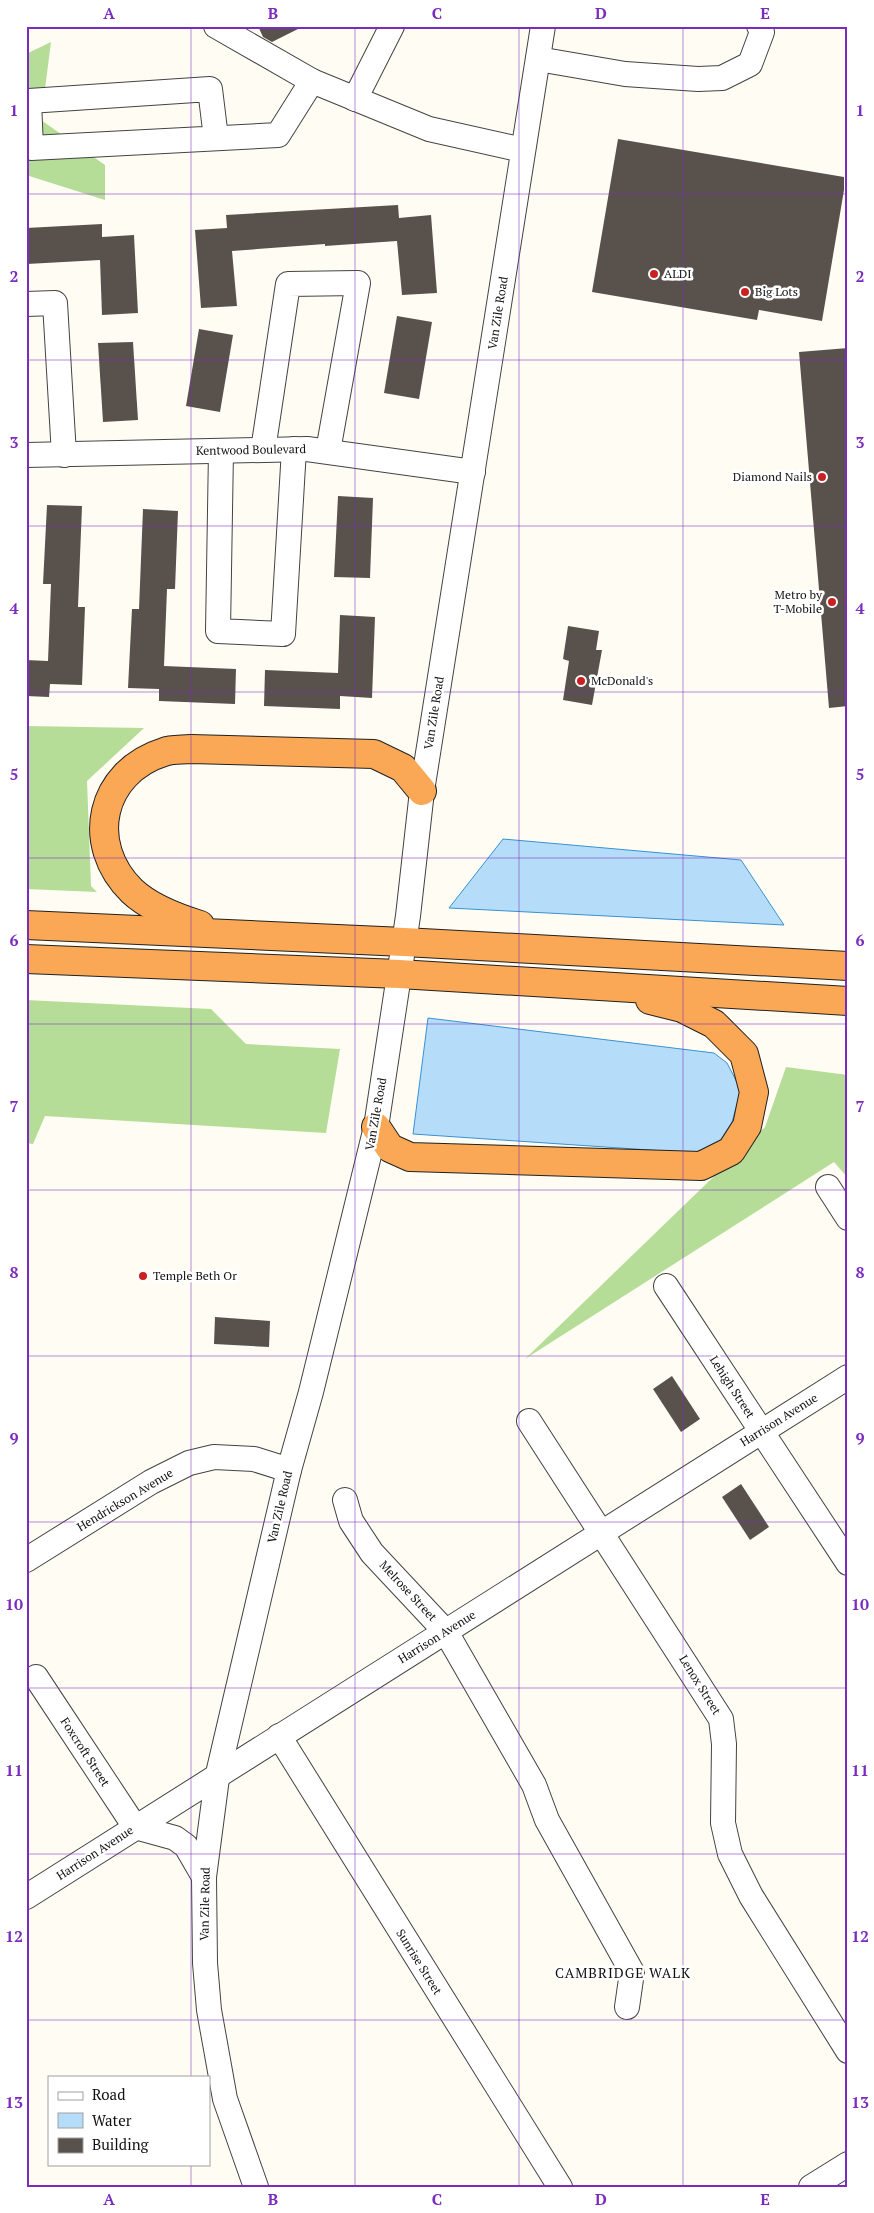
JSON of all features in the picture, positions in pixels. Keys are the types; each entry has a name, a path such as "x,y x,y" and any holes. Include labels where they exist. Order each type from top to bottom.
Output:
{"highway":[{"path":"236,935 169,914 133,892 116,870 103,840 103,821 110,797 124,776 142,761 165,751 190,749 374,754 403,768 422,791"},
{"path":"26,926 404,942 848,966"},
{"path":"26,960 399,974 848,1000"},
{"path":"376,1127 390,1148 410,1157 701,1166 731,1151 747,1126 754,1092 744,1054 714,1024 682,1008 592,986"}],"street":[{"path":"216,26 312,81 429,129 523,150"},
{"path":"355,99 392,26"},
{"name":"Van Zile Road","path":"256,2187 225,2099 208,2010 205,1963 204,1877 217,1778 289,1470 311,1392 376,1127 404,942 422,791 474,472 543,26"},
{"path":"538,59 625,74 698,79 722,78 750,64 762,32 759,26"},
{"path":"216,138 210,89 28,101 31,148 278,135 312,81"},
{"path":"263,450 288,284 358,282 328,451"},
{"path":"26,304 55,303 64,454"},
{"path":"221,451 218,632 283,634 294,449"},
{"name":"Kentwood Boulevard","path":"26,455 294,449 328,451 474,472"},
{"path":"828,1187 848,1218"},
{"name":"Lehigh Street","path":"666,1286 848,1563"},
{"name":"Harrison Avenue","path":"26,1897 135,1827 217,1778 278,1736 446,1632 848,1377"},
{"name":"Lenox Street","path":"529,1421 721,1719 724,1744 723,1823 730,1854 751,1896 848,2051"},
{"name":"Hendrickson Avenue","path":"26,1560 151,1482 189,1463 214,1457 254,1459 289,1470"},
{"name":"Melrose Street","path":"345,1500 351,1521 372,1553 446,1632 534,1785 547,1820 632,1972 627,2007"},
{"name":"Foxcroft Street","path":"36,1676 135,1827"},
{"name":"Sunrise Street","path":"278,1736 560,2187"},
{"path":"135,1827 175,1838 186,1846 204,1877"},
{"path":"810,2187 848,2164"}],"green space":[{"path":"51,42 41,120 105,165 105,200 26,175 26,54"},
{"path":"26,726 144,728 87,781 91,886 97,892 26,889"},
{"path":"26,1000 211,1009 246,1044 340,1049 326,1133 45,1116 33,1144 26,1143"},
{"path":"786,1067 848,1075 848,1178 834,1162 525,1359 765,1127"}],"water":[{"path":"503,839 741,860 784,925 449,908"},
{"path":"428,1018 714,1053 727,1063 741,1090 732,1122 718,1144 694,1153 413,1134"}],"building":[{"path":"258,26 304,26 272,42 263,37"},
{"path":"618,139 844,177 844,190 822,321 759,310 757,320 592,292"},
{"path":"398,205 399,218 431,215 437,293 402,295 397,241 325,246 325,244 232,251 237,306 201,308 195,230 227,228 226,215"},
{"path":"102,224 102,237 134,235 138,313 102,315 100,260 27,264 26,228"},
{"path":"397,316 432,322 419,399 384,393"},
{"path":"199,329 233,335 220,412 186,406"},
{"path":"133,342 138,420 103,422 98,343"},
{"path":"848,348 848,706 829,708 799,352"},
{"path":"338,496 373,498 370,578 334,577"},
{"path":"47,505 82,506 78,607 85,607 82,685 50,684 49,697 26,696 26,660 48,661 51,584 43,584"},
{"path":"143,509 178,511 175,589 167,589 164,666 236,669 235,704 159,701 159,689 128,688 132,609 139,609"},
{"path":"340,615 375,617 372,698 340,696 340,709 264,706 265,670 338,673"},
{"name":"McDonald's","path":"568,626 599,631 596,650 602,650 592,705 563,700 569,661 563,659"},
{"path":"215,1317 270,1321 269,1347 214,1344"},
{"path":"672,1376 700,1419 681,1432 653,1389"},
{"path":"741,1484 769,1527 750,1540 722,1497"}],"place":[{"name":"ALDI","path":"654,274"},
{"name":"Big Lots","path":"745,292"},
{"name":"Diamond Nails","path":"822,477"},
{"name":"Metro by T-Mobile","path":"832,602"},
{"name":"McDonald's","path":"581,681"},
{"name":"Temple Beth Or","path":"143,1276"}],"district":[{"name":"CAMBRIDGE WALK","path":"623,1973"}]}
